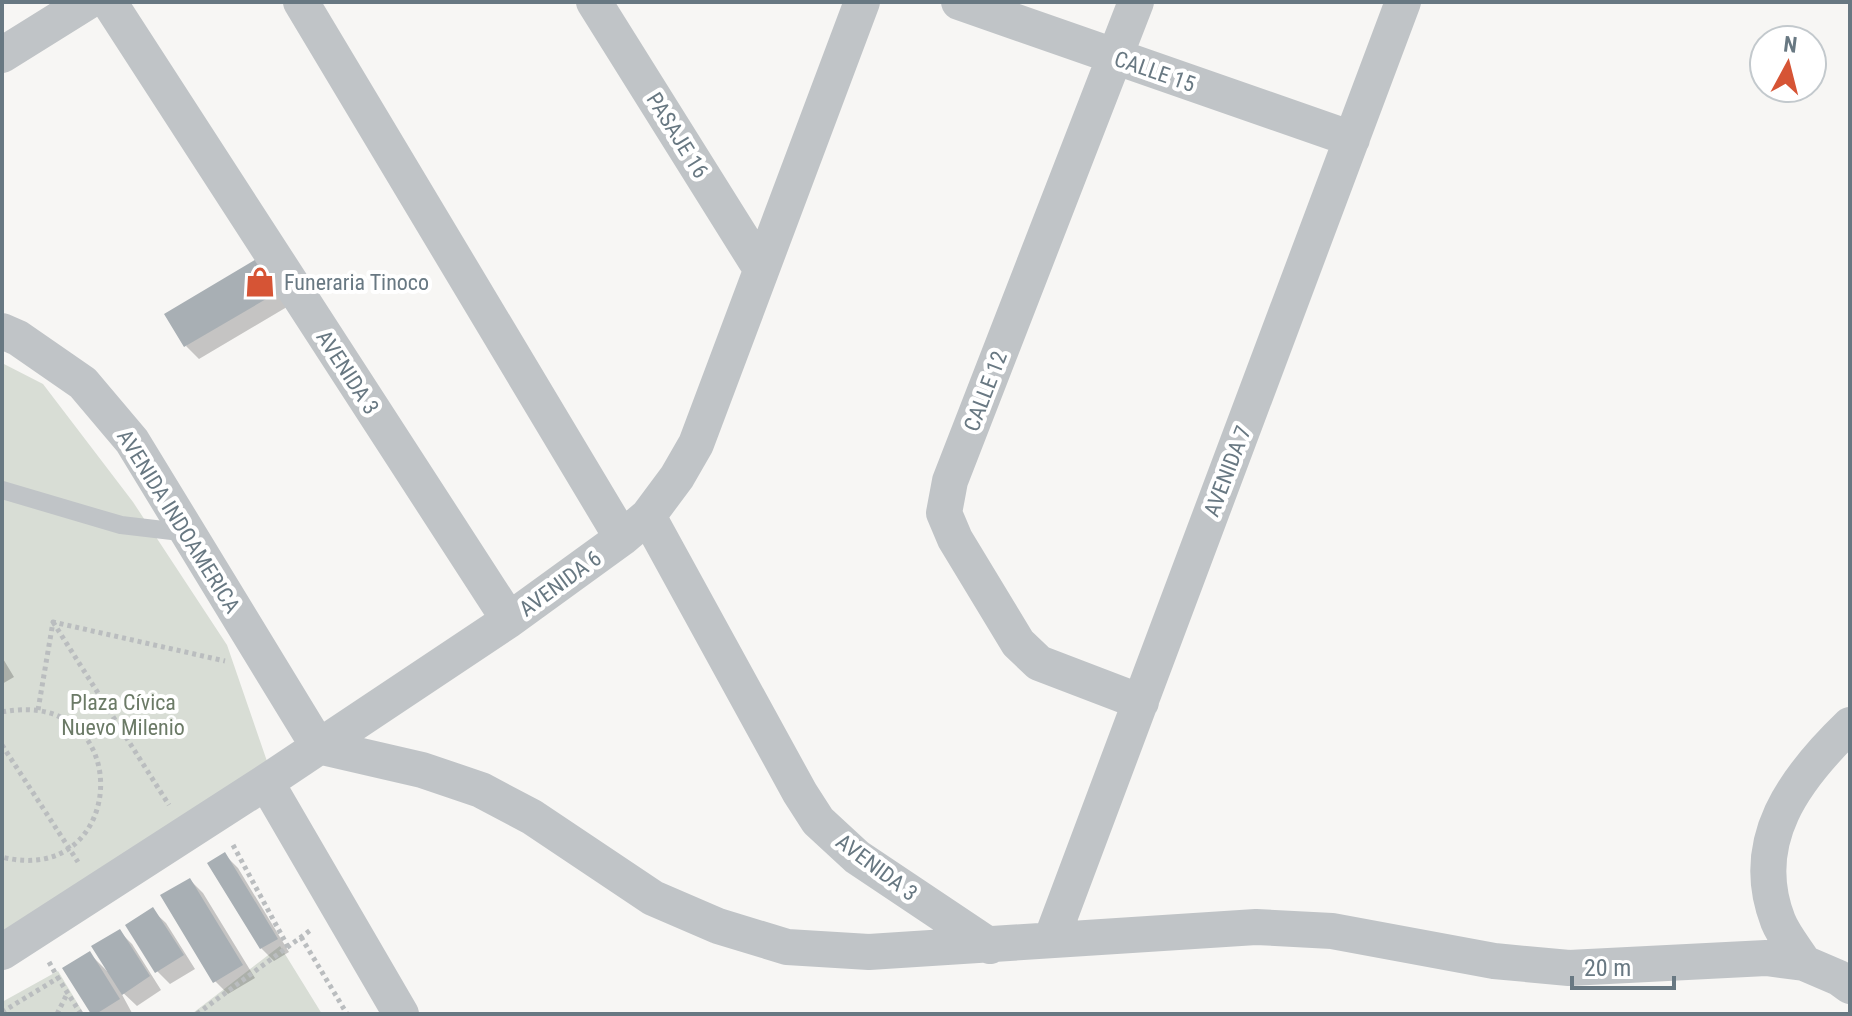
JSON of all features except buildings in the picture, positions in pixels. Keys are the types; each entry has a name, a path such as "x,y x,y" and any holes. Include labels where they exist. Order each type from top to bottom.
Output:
{"street":[{"path":"2,55 87,2"},
{"name":"AVENIDA 3","path":"109,2 509,620"},
{"name":"AVENIDA 3","path":"301,2 818,821 857,857 990,946"},
{"name":"PASAJE 16","path":"594,2 761,269"},
{"name":"AVENIDA 6","path":"2,952 88,877 266,782 509,620 635,527 677,477 696,444 862,2"},
{"name":"CALLE 15","path":"959,2 1352,139"},
{"name":"CALLE 12","path":"1136,2 950,481 944,513 955,539 1018,643 1039,663 1141,702"},
{"name":"AVENIDA 7","path":"1051,940 1403,2"},
{"name":"AVENIDA INDOAMERICA","path":"2,331 18,338 83,383 132,441 318,746"},
{"path":"1804,963 1779,923 1767,882 1772,841 1786,799 1816,758 1850,725"},
{"path":"318,746 422,770 481,790 532,817 653,898 718,926 787,947 869,952 1256,927 1332,931 1494,961 1569,968 1766,958 1804,963 1850,986"},
{"path":"266,782 401,1014"}],"lane":[{"path":"2,490 121,525 189,533"}],"path":[{"path":"53,622 273,671"},
{"path":"38,710 53,622"},
{"path":"53,622 169,805 156,813"},
{"path":"2,712 38,710 71,724 94,751 100,768 100,804 83,836 53,856 17,861 2,857"},
{"path":"2,745 88,877"},
{"path":"245,837 232,846 288,947"},
{"path":"88,877 91,854"},
{"path":"66,870 88,877"},
{"path":"197,1014 340,909"},
{"path":"301,937 347,1014"},
{"path":"2,1012 58,978 81,1014"},
{"path":"57,1014 67,993"}],"green space":[{"name":"Plaza Cívica Nuevo Milenio","path":"2,363 43,384 133,502 227,645 269,767 2,938"},
{"path":"280,946 322,1014 191,1014 193,1013"},
{"path":"58,971 84,1014 2,1014 2,1002"}],"place":[{"name":"Funeraria Tinoco","path":"260,282"}]}
